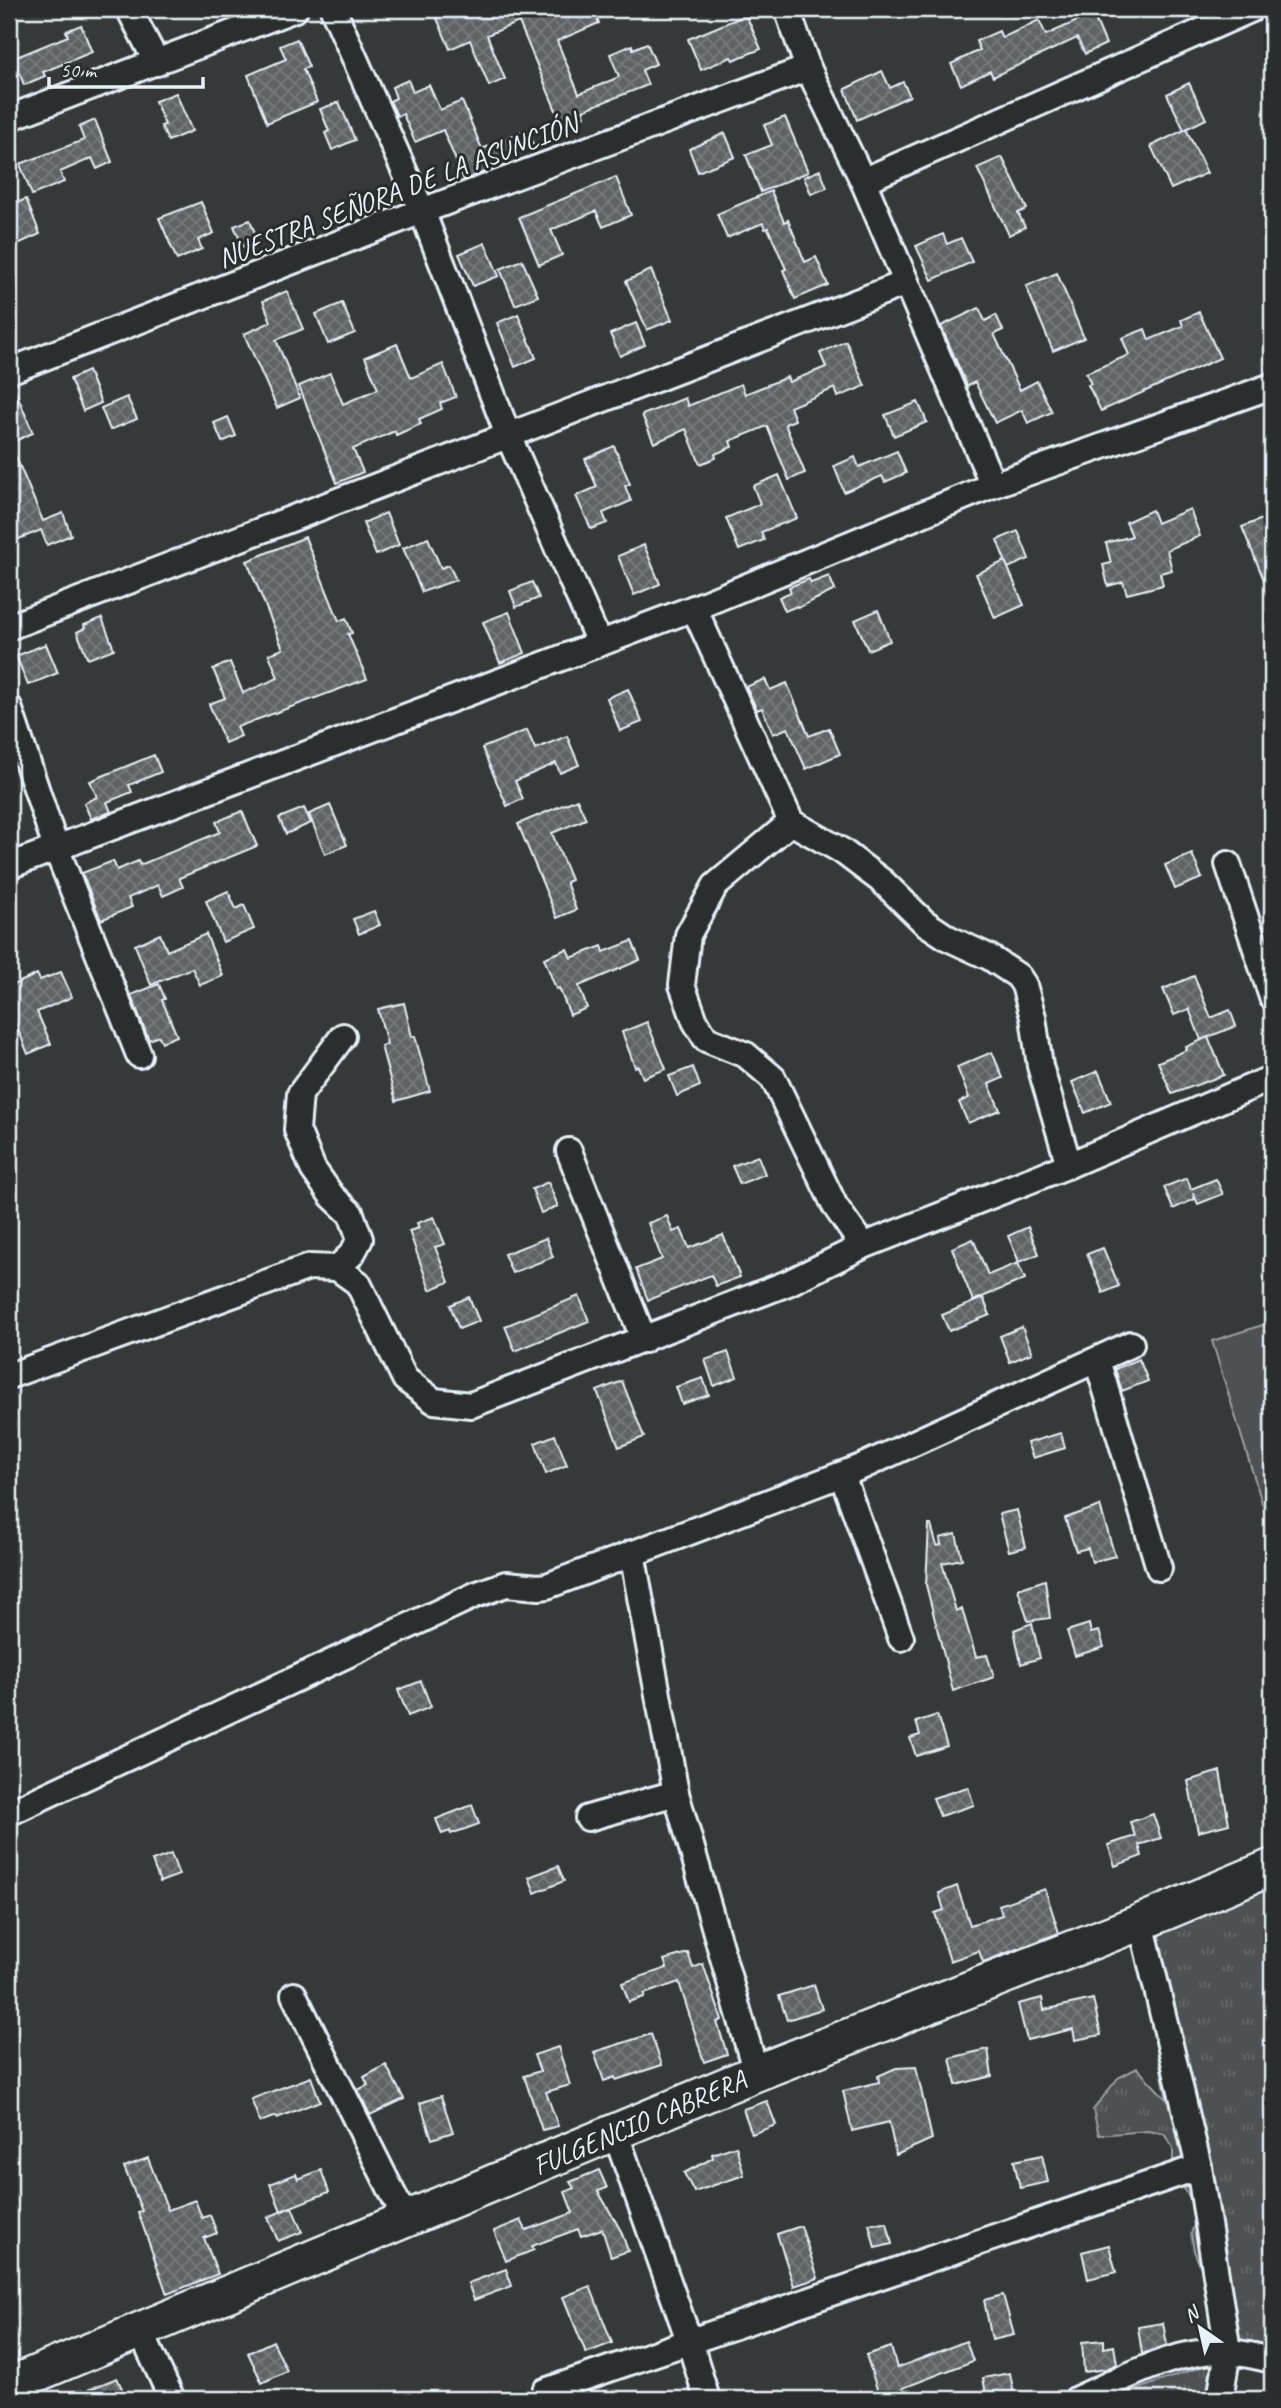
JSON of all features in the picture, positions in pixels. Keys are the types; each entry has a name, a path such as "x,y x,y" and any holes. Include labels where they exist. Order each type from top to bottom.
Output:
{"main road":[{"name":"FULGENCIO CABRERA","path":"9,2385 756,2073 1141,1922 1272,1867"}],"street":[{"path":"129,9 157,63"},
{"path":"9,118 295,9"},
{"path":"332,9 422,211 508,435 599,643"},
{"path":"787,9 808,68 863,181 993,485"},
{"path":"863,181 1252,9"},
{"name":"NUESTRA SEÑORA DE LA ASUNCIÓN","path":"9,371 422,211 808,68"},
{"path":"9,627 905,283"},
{"path":"9,866 694,608 993,485 1272,386"},
{"path":"694,608 792,822 842,851 883,882 924,922 1018,976 1024,985 1033,1017 1040,1066 1069,1165"},
{"path":"9,707 56,848 139,1055"},
{"path":"792,822 715,886 688,935 682,985 695,1021 706,1039 746,1055 773,1078 835,1206 863,1246"},
{"path":"1227,864 1272,997"},
{"path":"337,1268 352,1254 360,1239 351,1214 332,1196 313,1169 297,1130 300,1094 343,1036"},
{"path":"9,1376 309,1267 337,1268 358,1283 405,1379 434,1401 471,1405 788,1283 863,1246 1069,1165 1272,1078"},
{"path":"569,1151 644,1340"},
{"path":"9,1813 475,1595 506,1584 547,1586 842,1475 1130,1343"},
{"path":"1097,1360 1159,1568"},
{"path":"842,1475 901,1638"},
{"path":"632,1553 676,1793 756,2073"},
{"path":"588,1818 676,1793"},
{"path":"1141,1922 1199,2167 1228,2351 1220,2399"},
{"path":"294,1995 405,2218"},
{"path":"615,2133 690,2343 707,2399"},
{"path":"545,2391 1199,2167"},
{"path":"140,2330 172,2399"},
{"path":"1077,2399 1140,2371 1191,2355 1228,2351 1272,2360"}],"green space":[{"path":"1272,1322 1272,1535 1212,1341"},
{"path":"1272,1858 1272,2347 1216,2342 1213,2296 1194,2251 1191,2234 1199,2209 1184,2190 1187,2179 1173,2161 1173,2148 1164,2134 1148,2131 1099,2135 1093,2110 1118,2078 1137,2068 1167,2100 1150,2011 1160,1953 1159,1923 1199,1917 1201,1884 1222,1869"},
{"path":"1214,2362 1207,2399 1110,2399"}],"building":[{"path":"433,9 593,9 599,23 557,41 579,94 619,77 610,54 632,45 633,49 647,43 656,64 642,70 648,85 583,110 585,116 562,125 519,22 487,35 505,79 489,86 470,40 450,49"},
{"path":"1093,14 1106,44 1085,54 1077,38 993,77 990,71 961,85 951,64 980,50 976,41 999,31 1002,38 1039,20 1046,35"},
{"path":"746,15 761,49 733,60 731,57 701,70 688,39"},
{"path":"81,25 92,52 43,72 45,76 24,85 14,58 68,36 66,31"},
{"path":"297,39 309,67 303,69 317,102 267,123 248,75 286,59 280,46"},
{"path":"882,71 890,88 903,82 910,96 857,120 845,89"},
{"path":"408,80 413,92 429,85 440,110 462,101 482,149 527,130 534,146 485,166 487,171 464,180 443,130 415,142 403,114 397,116 390,101 396,98 392,87"},
{"path":"1189,83 1206,119 1184,130 1167,94"},
{"path":"176,93 192,131 168,141 155,101"},
{"path":"339,102 355,140 332,150 325,133 329,131 320,109"},
{"path":"785,117 808,172 761,192 746,155 772,145 764,125"},
{"path":"95,120 112,162 97,169 92,158 60,172 64,182 32,195 20,164 84,140 79,127"},
{"path":"1186,129 1207,173 1171,189 1151,146"},
{"path":"725,133 735,157 698,172 689,149"},
{"path":"1002,157 1027,209 1018,213 1025,227 1009,235 977,168"},
{"path":"820,170 827,188 811,194 804,177"},
{"path":"616,177 631,215 603,227 596,211 551,230 562,255 539,265 519,217"},
{"path":"771,191 784,222 788,220 805,262 816,257 828,285 795,299 783,270 786,269 768,228 765,229 763,223 727,238 717,214"},
{"path":"26,199 40,234 9,248 9,206"},
{"path":"201,202 214,233 198,240 202,249 177,260 159,218"},
{"path":"250,220 258,241 243,247 234,226"},
{"path":"943,234 947,244 961,238 972,262 932,280 916,246"},
{"path":"485,243 499,276 473,286 459,254"},
{"path":"522,260 538,296 515,305 500,269"},
{"path":"651,270 672,320 647,330 626,281"},
{"path":"1057,273 1084,338 1053,351 1026,286"},
{"path":"287,291 303,329 276,340 300,398 277,408 244,334 271,322 263,301"},
{"path":"342,303 355,333 328,344 316,314"},
{"path":"979,308 985,321 996,315 1003,330 994,334 1020,390 1037,381 1052,412 1028,423 1022,410 995,423 975,382 967,386 941,326"},
{"path":"1199,312 1220,358 1101,411 1088,385 1091,384 1086,373 1129,355 1122,338 1145,329 1149,340 1183,326 1181,320"},
{"path":"518,314 536,358 515,367 497,323"},
{"path":"636,323 645,345 620,356 610,334"},
{"path":"846,341 865,386 838,397 835,388 790,407 795,420 785,424 805,473 789,480 767,426 730,441 732,447 715,454 716,458 700,464 686,429 654,443 642,415 685,398 688,406 741,384 745,394 787,377 789,382 826,367 820,353"},
{"path":"397,344 411,378 443,364 456,397 440,403 442,409 419,419 421,424 396,435 395,431 353,449 363,472 337,483 299,386 330,373 343,404 378,389 365,357"},
{"path":"88,371 101,403 83,411 70,379"},
{"path":"13,385 33,433 10,443 43,521 63,513 71,535 47,545 41,530 9,543 9,386"},
{"path":"127,397 137,419 110,430 101,408"},
{"path":"918,402 927,422 894,436 885,415"},
{"path":"228,417 236,436 222,442 214,423"},
{"path":"614,446 630,484 625,486 631,501 603,513 607,523 591,529 576,496 597,487 585,459"},
{"path":"897,451 906,473 885,482 882,476 844,492 834,466 855,457 859,467"},
{"path":"779,475 797,518 761,532 764,540 739,550 726,518 760,504 753,486"},
{"path":"1190,509 1200,536 1167,550 1172,570 1160,573 1163,585 1127,594 1123,582 1108,586 1103,565 1111,563 1106,543 1132,536 1126,522 1152,510 1157,523"},
{"path":"386,513 399,545 376,555 363,523"},
{"path":"1272,515 1272,599 1242,527"},
{"path":"1018,531 1029,559 1008,568 997,540"},
{"path":"305,537 339,621 346,618 352,633 348,634 367,679 237,727 241,736 225,743 209,704 225,698 213,669 230,662 243,693 278,678 269,654 283,649 247,561"},
{"path":"428,538 441,568 449,565 456,580 422,592 403,548"},
{"path":"644,545 660,584 634,595 618,556"},
{"path":"1005,561 1024,605 995,618 976,574"},
{"path":"829,576 835,590 798,608 797,606 785,611 779,597 791,592 789,587 809,579 811,583"},
{"path":"532,582 539,598 516,607 510,591"},
{"path":"878,610 890,641 868,650 855,620"},
{"path":"509,612 525,653 500,663 483,622"},
{"path":"102,618 114,649 88,659 77,632 85,628 84,625"},
{"path":"46,644 58,673 28,685 16,656"},
{"path":"765,679 770,690 787,683 809,736 829,728 840,754 806,769 788,728 773,734 762,708 757,710 746,687"},
{"path":"628,689 642,722 620,731 607,698"},
{"path":"527,730 535,749 567,736 579,765 560,773 556,763 515,781 523,799 507,806 482,748"},
{"path":"154,755 161,772 129,785 132,792 107,802 111,812 91,819 84,803 97,797 90,781"},
{"path":"577,799 586,819 552,833 571,880 566,882 576,910 557,918 518,824"},
{"path":"330,805 347,845 325,854 309,814"},
{"path":"304,808 311,823 286,834 279,818"},
{"path":"242,811 257,846 179,878 183,887 163,896 158,885 128,898 132,907 101,920 82,873 113,861 117,870 138,861 140,865 220,832 216,822"},
{"path":"1192,854 1202,878 1175,889 1165,865"},
{"path":"228,891 236,909 244,905 254,929 223,942 206,901"},
{"path":"374,911 380,925 359,934 353,919"},
{"path":"160,934 167,951 206,934 223,976 200,985 192,968 151,985 135,945"},
{"path":"632,941 640,960 579,986 587,1008 570,1015 544,958 567,949 571,958 602,946 604,952"},
{"path":"61,972 72,997 37,1012 51,1044 28,1054 9,1007 9,987 37,974 40,980"},
{"path":"1194,976 1211,1018 1230,1010 1236,1026 1201,1040 1189,1009 1174,1015 1163,989"},
{"path":"159,984 165,999 162,1000 177,1036 162,1042 159,1036 149,1040 131,995"},
{"path":"404,1003 430,1091 396,1101 381,1046 387,1044 378,1009"},
{"path":"647,1022 666,1069 643,1078 638,1066 635,1067 622,1032"},
{"path":"1208,1037 1224,1075 1172,1094 1158,1062 1187,1050 1186,1047"},
{"path":"992,1052 1003,1078 989,1084 1000,1110 968,1123 959,1102 969,1098 957,1067"},
{"path":"693,1067 700,1086 677,1096 669,1076"},
{"path":"1098,1071 1111,1102 1085,1113 1072,1082"},
{"path":"758,1156 765,1174 740,1184 732,1166"},
{"path":"1187,1178 1191,1189 1216,1179 1223,1194 1198,1204 1193,1193 1195,1199 1173,1209 1164,1187"},
{"path":"548,1182 558,1206 541,1213 532,1189"},
{"path":"667,1216 673,1232 681,1229 689,1248 723,1235 740,1277 716,1286 711,1275 648,1300 636,1269 662,1259 648,1223"},
{"path":"434,1217 445,1244 435,1247 449,1282 430,1290 409,1231 419,1228 417,1223"},
{"path":"1028,1227 1039,1254 1019,1262 1008,1236"},
{"path":"546,1238 553,1257 512,1273 504,1254"},
{"path":"973,1239 988,1275 1018,1263 1025,1279 973,1301 952,1248"},
{"path":"1103,1248 1119,1286 1103,1293 1087,1254"},
{"path":"579,1296 589,1321 515,1351 505,1326"},
{"path":"469,1297 479,1321 459,1329 450,1305"},
{"path":"983,1298 990,1315 949,1331 942,1315"},
{"path":"1022,1327 1032,1353 1010,1362 1000,1336"},
{"path":"728,1352 737,1377 714,1386 705,1360"},
{"path":"1139,1359 1148,1381 1122,1391 1115,1369"},
{"path":"703,1378 709,1395 682,1404 676,1387"},
{"path":"622,1381 644,1437 619,1447 597,1391"},
{"path":"1061,1433 1065,1448 1033,1458 1027,1443"},
{"path":"555,1435 567,1465 546,1474 535,1443"},
{"path":"1100,1506 1115,1556 1092,1562 1088,1548 1076,1551 1065,1518"},
{"path":"1017,1510 1026,1547 1009,1551 999,1514"},
{"path":"929,1525 937,1546 941,1545 940,1538 956,1534 962,1559 942,1563 956,1611 962,1609 976,1657 987,1655 994,1677 953,1691 926,1585"},
{"path":"1045,1580 1050,1618 1028,1621 1018,1589"},
{"path":"1032,1623 1040,1658 1021,1664 1014,1630"},
{"path":"1089,1624 1091,1633 1099,1631 1104,1647 1075,1656 1067,1631"},
{"path":"421,1681 431,1707 408,1716 398,1690"},
{"path":"937,1715 947,1746 916,1756 910,1738 920,1735 916,1722"},
{"path":"1220,1771 1229,1824 1198,1832 1188,1781"},
{"path":"968,1787 974,1805 940,1816 933,1798"},
{"path":"472,1805 479,1824 451,1834 450,1831 442,1834 436,1819"},
{"path":"1153,1814 1161,1838 1139,1845 1142,1856 1115,1866 1108,1845 1135,1836 1130,1822"},
{"path":"171,1854 179,1875 160,1882 152,1861"},
{"path":"558,1866 564,1881 535,1893 529,1877"},
{"path":"957,1886 970,1925 1002,1915 999,1905 1045,1889 1059,1933 983,1962 979,1951 950,1961 935,1913 944,1910 939,1893"},
{"path":"688,1953 693,1968 703,1964 722,2020 717,2022 727,2054 704,2062 679,1982 629,2002 622,1983 667,1968 664,1960"},
{"path":"814,1985 822,2009 787,2020 779,1996"},
{"path":"1042,1998 1044,2010 1093,1999 1101,2035 1075,2040 1073,2029 1027,2040 1018,2004"},
{"path":"651,2034 662,2065 616,2080 615,2077 604,2081 594,2052"},
{"path":"558,2047 570,2085 546,2092 558,2126 542,2130 524,2076 540,2071 534,2055"},
{"path":"988,2049 992,2076 956,2085 950,2058"},
{"path":"386,2065 404,2099 370,2115 358,2090 368,2085 364,2077"},
{"path":"916,2067 932,2139 896,2155 889,2122 852,2131 843,2091 879,2082 878,2076 896,2068"},
{"path":"311,2077 320,2101 260,2122 251,2099"},
{"path":"441,2096 453,2132 432,2139 420,2103"},
{"path":"767,2101 776,2125 752,2134 743,2109"},
{"path":"736,2146 744,2175 694,2192 684,2173 713,2158 712,2154"},
{"path":"1042,2155 1048,2182 1020,2188 1014,2161"},
{"path":"148,2158 168,2210 195,2200 202,2218 210,2215 217,2233 204,2238 218,2274 167,2294 138,2212 142,2211 124,2167"},
{"path":"321,2170 329,2192 281,2211 270,2184 296,2174 298,2179"},
{"path":"599,2170 607,2188 598,2191 621,2231 628,2251 611,2257 602,2229 581,2236 578,2229 532,2246 534,2250 506,2261 494,2231 521,2220 526,2230 573,2213 565,2192 574,2188 570,2182"},
{"path":"292,2207 302,2232 278,2241 268,2217"},
{"path":"887,2223 892,2244 875,2248 869,2224"},
{"path":"801,2226 818,2278 794,2286 777,2234"},
{"path":"1109,2245 1116,2272 1088,2279 1082,2252"},
{"path":"506,2269 512,2286 474,2300 468,2283"},
{"path":"590,2286 612,2343 586,2353 563,2297"},
{"path":"1003,2295 1014,2335 992,2340 984,2300"},
{"path":"1163,2323 1167,2345 1142,2354 1138,2327"},
{"path":"1104,2340 1104,2348 1114,2346 1117,2364 1106,2369 1084,2372 1082,2342"},
{"path":"273,2341 287,2371 262,2383 248,2353"},
{"path":"966,2341 973,2361 880,2398 866,2355 891,2347 897,2368"},
{"path":"1010,2373 1015,2399 987,2399 983,2378"},
{"path":"117,2378 127,2399 65,2399"}]}
